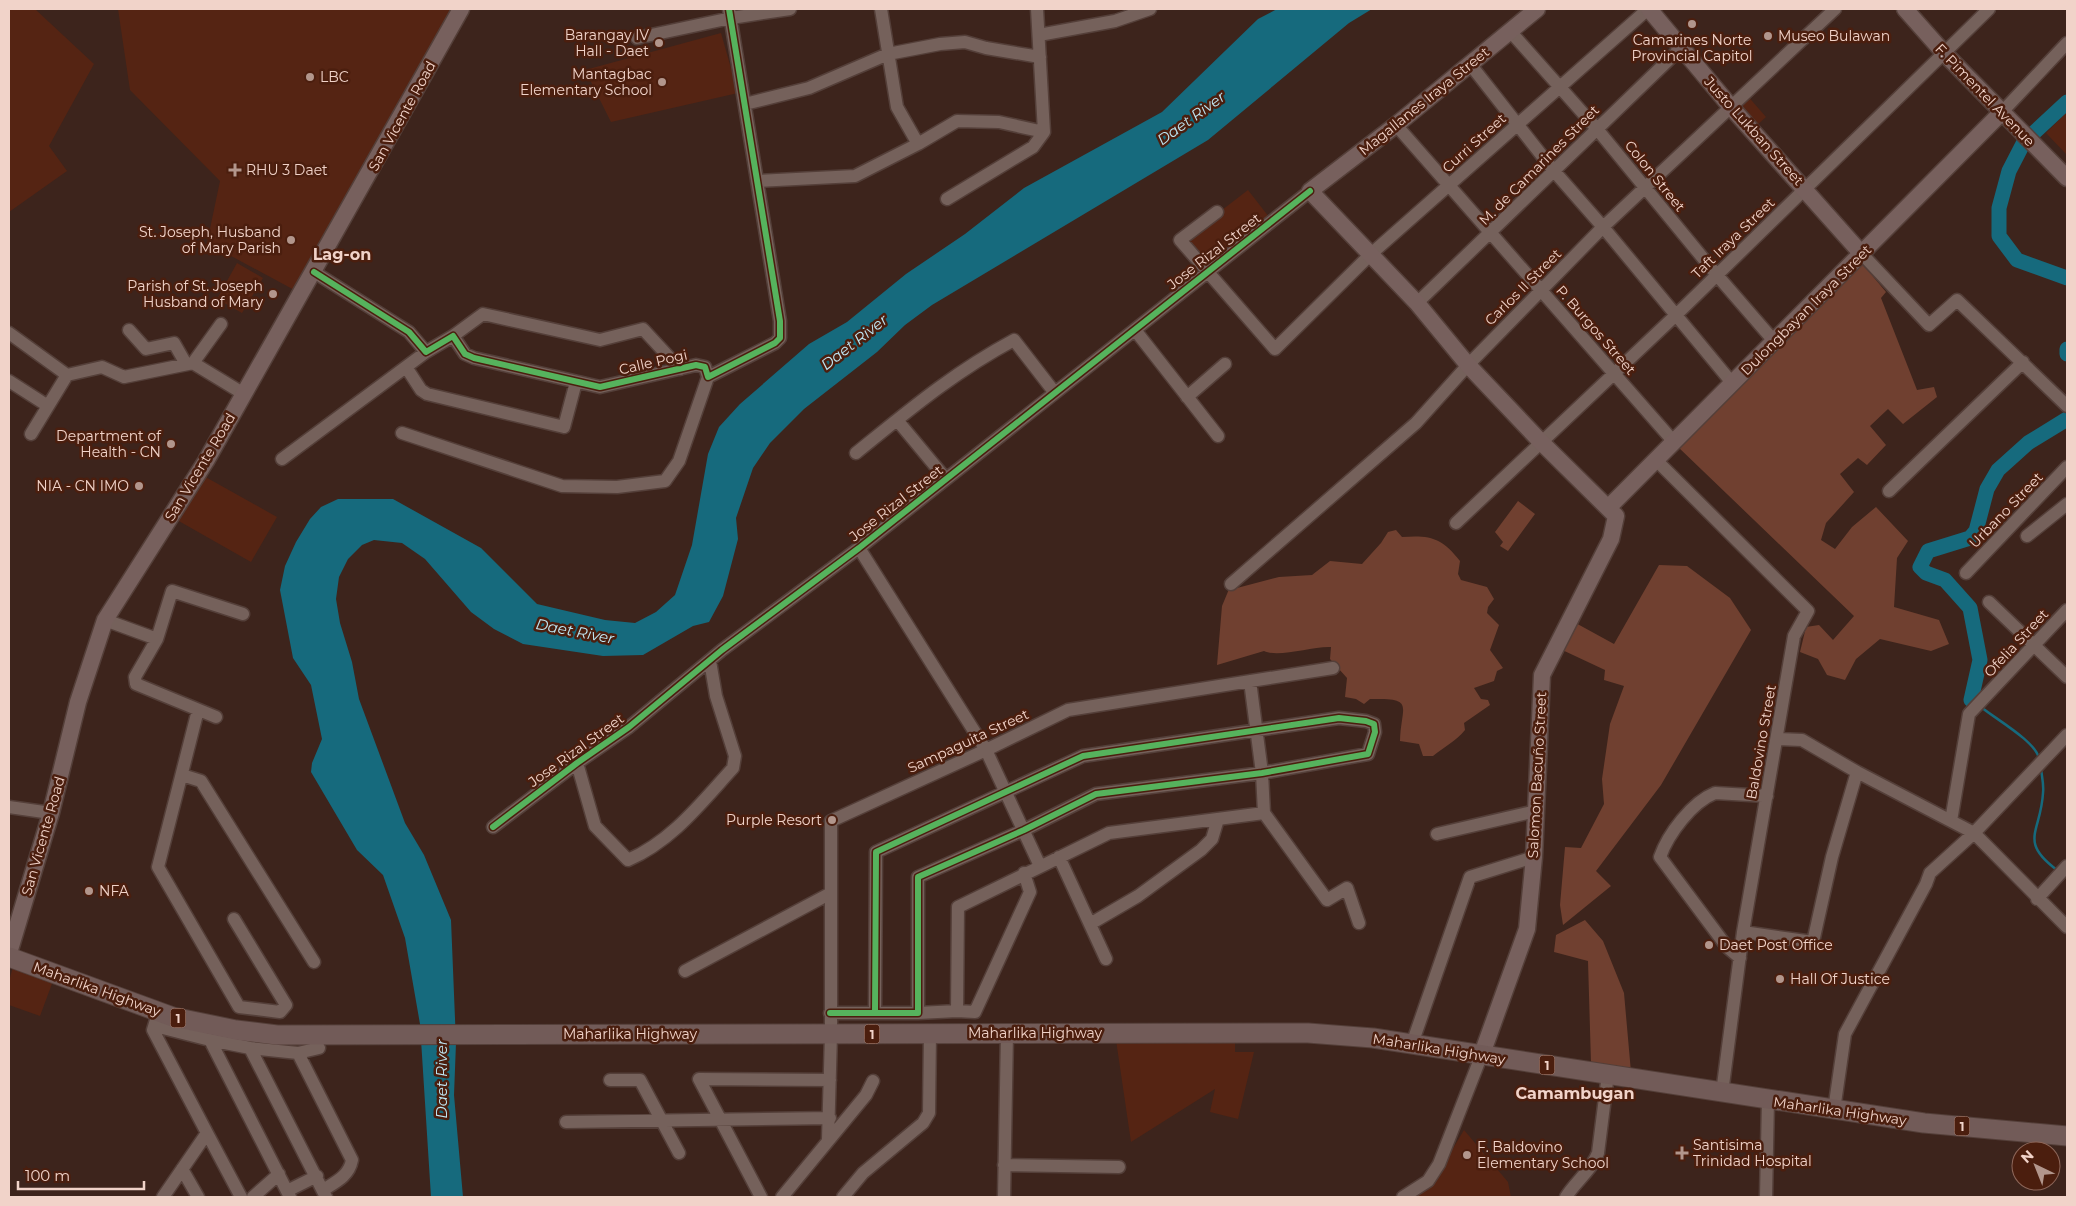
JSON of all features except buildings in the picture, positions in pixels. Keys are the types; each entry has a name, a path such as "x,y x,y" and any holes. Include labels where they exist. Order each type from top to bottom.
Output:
{"highway":[{"name":"Maharlika Highway","path":"9,955 157,1019 252,1032 310,1035 357,1033 1308,1032 1482,1054 1722,1093 1924,1123 2067,1136"}],"main road":[{"name":"San Vicente Road","path":"9,955 51,813 78,702 105,620 206,461 461,9"},
{"name":"Magallanes Iraya Street","path":"1310,191 1396,125 1537,9"},
{"name":"Justo Lukban Street","path":"1648,9 1730,106 1806,189 1861,254"},
{"name":"F. Pimentel Avenue","path":"1905,9 1944,53 2067,178"},
{"name":"Dulongbayan Iraya Street","path":"1609,507 2002,112"},
{"path":"1310,191 1418,303 1468,364 1541,442 1609,507"},
{"name":"Salomon Bacuño Street","path":"1482,1054 1527,929 1534,857 1542,675 1611,539 1616,516 1609,507"}],"street":[{"path":"637,38 730,13 790,9"},
{"path":"881,9 897,107 918,144"},
{"path":"946,199 1033,147 1044,132 1037,9"},
{"path":"1039,35 1115,22 1150,9"},
{"name":"Curri Street","path":"1207,272 1275,349 1371,254 1648,9"},
{"name":"Carlos II Street","path":"1231,584 1416,423 1468,364 1540,290 1730,106 1835,9"},
{"name":"Taft Iraya Street","path":"1456,523 1676,315 1989,9"},
{"path":"402,434 562,486 617,487 664,481 679,461 708,377 780,338 780,321 730,13"},
{"name":"Colon Street","path":"1510,31 1597,129 1716,274 1774,341"},
{"path":"745,104 809,88 888,54 940,44 965,42 986,48 1040,57"},
{"path":"2002,112 2067,42"},
{"name":"M. de Camarines Street","path":"1418,303 1681,48"},
{"path":"1470,64 1554,171 1604,227 1733,384"},
{"path":"757,181 855,176 918,144 957,120 999,122 1044,132"},
{"name":"P. Burgos Street","path":"1396,125 1674,442"},
{"name":"Jose Rizal Street","path":"493,827 577,763 629,727 710,661 859,548 1310,191"},
{"path":"1207,272 1180,240 1216,212"},
{"path":"1861,254 1929,325 1957,300 2065,404"},
{"path":"314,272 409,332 426,352"},
{"path":"282,459 426,352 453,336 483,314 600,340 643,329 680,368"},
{"path":"9,333 67,374 102,367 124,377 190,363 220,324"},
{"path":"129,330 146,349 174,343 190,363 244,394"},
{"path":"1135,330 1218,436"},
{"name":"Calle Pogi","path":"453,336 465,354 474,358 600,387 680,368 702,365 707,370 708,377"},
{"path":"856,454 974,361 1014,340 1055,393"},
{"path":"1889,491 2023,362"},
{"path":"1187,397 1226,364"},
{"path":"406,367 421,390 427,394 564,427 576,382"},
{"path":"31,434 67,374"},
{"path":"9,381 48,406"},
{"path":"897,420 946,479"},
{"name":"Baldovino Street","path":"1656,460 1808,611 1794,636 1744,932 1722,1093"},
{"name":"Urbano Street","path":"1966,573 2067,467"},
{"path":"2028,536 2067,504"},
{"path":"859,548 986,750 1040,866"},
{"path":"216,717 136,684 136,677 157,638 172,590 243,614"},
{"path":"1989,602 2067,677"},
{"name":"Ofelia Street","path":"1951,822 1969,714 2067,610"},
{"path":"105,620 157,638"},
{"path":"577,763 595,826 628,860 647,852 670,835 733,768 735,756 716,696 710,661"},
{"name":"Sampaguita Street","path":"828,1139 831,1034 831,821 1068,710 1333,668"},
{"path":"1250,681 1255,731 1262,773 1264,813 1328,900 1347,888 1359,923"},
{"path":"198,710 158,867 239,1007 280,1012 285,1009 286,1005 234,919"},
{"path":"875,1013 876,852 1084,756 1339,718 1366,721 1374,724 1375,732 1368,754 1262,773 1096,794 1024,830 918,877 918,1013"},
{"path":"1834,1110 1845,1034 1926,884 1930,873 1974,833 2067,735"},
{"path":"1777,739 1802,740 1857,772 1974,833 2037,899 2067,927"},
{"path":"1744,932 1813,942 1832,857 1857,772"},
{"path":"182,775 201,781 314,962"},
{"path":"1740,958 1727,947 1660,857 1663,849 1680,825 1708,796 1715,793 1767,796"},
{"path":"9,807 51,813"},
{"path":"1437,834 1536,811"},
{"path":"957,1011 958,907 1109,833 1264,813"},
{"path":"1090,924 1138,896 1201,850 1212,839 1218,819"},
{"path":"1059,857 1106,959"},
{"path":"1412,1044 1470,877 1534,857"},
{"path":"2037,899 2067,867"},
{"path":"830,1014 975,1012 1030,892 1024,873"},
{"path":"685,970 830,893"},
{"path":"241,1197 152,1030 157,1019 210,1040 250,1048 298,1053 320,1048"},
{"path":"843,1197 863,1172 923,1123 928,1113 930,1033"},
{"path":"1004,1197 1007,1033"},
{"path":"210,1040 280,1174 288,1194 317,1176"},
{"path":"250,1048 325,1194 350,1169 352,1160 298,1053"},
{"path":"1403,1197 1428,1182 1439,1164 1482,1054"},
{"path":"1566,1197 1575,1182 1594,1165 1598,1153 1608,1074"},
{"path":"761,1197 719,1120 700,1079 830,1080"},
{"path":"610,1080 640,1080 660,1120 680,1153"},
{"path":"782,1197 866,1095 873,1081"},
{"path":"1766,1197 1768,1100"},
{"path":"566,1122 830,1118"},
{"path":"163,1197 207,1133"},
{"path":"1004,1165 1119,1167"},
{"path":"182,1169 198,1197"},
{"path":"253,1197 280,1174"}],"shaded area":[{"path":"9,9 35,9 94,64 49,146 67,171 9,212"},
{"path":"118,9 453,9 298,292 207,243 220,181 130,90"},
{"name":"Mantagbac Elementary School","path":"721,33 738,93 611,122 585,70"},
{"path":"1746,94 1766,117 1753,129 1733,106"},
{"path":"2067,112 2067,155 2046,133"},
{"path":"1248,190 1269,217 1204,267 1183,240"},
{"path":"1860,261 1886,292 1881,298 1917,390 1934,387 1937,397 1903,424 1888,409 1870,426 1886,445 1867,465 1858,458 1840,474 1854,492 1826,523 1821,540 1835,549 1852,527 1876,507 1908,541 1897,558 1894,607 1939,620 1949,644 1931,651 1880,639 1856,659 1845,680 1827,675 1818,659 1800,652 1806,627 1819,625 1833,640 1854,616 1677,446"},
{"path":"237,263 263,278 242,313 217,299"},
{"path":"202,475 277,517 251,562 177,520"},
{"path":"1518,501 1535,514 1508,551 1500,546 1503,542 1495,532"},
{"path":"1396,530 1402,537 1421,537 1435,540 1454,553 1460,561 1458,574 1461,580 1487,587 1494,599 1488,607 1487,613 1499,625 1490,650 1503,668 1497,671 1494,681 1474,688 1481,699 1488,700 1490,705 1464,723 1465,730 1454,741 1433,756 1423,756 1419,744 1400,741 1403,706 1400,702 1370,699 1364,704 1356,699 1345,697 1347,678 1330,659 1331,647 1287,653 1264,651 1217,665 1222,606 1232,582 1237,588 1279,577 1312,575 1330,561 1362,564 1381,543 1388,532"},
{"path":"1659,565 1687,566 1730,598 1751,630 1661,785 1596,871 1611,886 1563,925 1560,905 1565,847 1581,848 1604,804 1602,779 1610,724 1624,686 1604,680 1605,670 1558,648 1572,621 1614,644"},
{"path":"1585,920 1603,941 1624,993 1631,1072 1591,1063 1588,961 1554,952 1556,935"},
{"path":"13,967 53,981 40,1016 9,1005 9,981"},
{"path":"1116,1040 1235,1040 1235,1052 1254,1052 1238,1119 1210,1112 1215,1089 1131,1142"},
{"name":"F. Baldovino Elementary School","path":"1464,1130 1508,1182 1511,1197 1410,1197 1434,1180"}],"water":[{"name":"Daet River","path":"1277,9 1372,9 1349,23 1208,140 932,305 905,325 877,352 804,409 770,443 753,468 736,518 738,539 723,596 709,622 693,626 643,655 603,656 523,644 494,629 471,612 425,559 402,543 374,540 362,545 348,559 339,577 336,599 359,699 405,823 424,855 451,920 456,1043 454,1095 463,1197 431,1197 420,1024 405,938 383,875 357,850 311,772 312,763 322,739 311,685 293,658 280,590 285,566 296,542 310,519 321,507 338,499 393,499 481,548 537,604 605,620 635,623 656,612 675,595 692,545 708,454 719,427 740,404 809,344 847,322 906,274 965,234 1024,188 1162,112 1258,19"}],"waterway":[{"path":"2067,102 2024,142 2009,171 1999,208 1999,236 2017,260 2067,278"},
{"path":"2067,349 2067,354"},
{"path":"1971,700 1980,660 1970,608 1945,580 1926,573 1920,567 1928,551 1970,538 1976,531 1987,489 1998,470 2028,443 2067,419"},
{"path":"1981,707 2031,745 2039,759"},
{"path":"2041,769 2043,793 2035,843 2045,860 2057,870"}],"cycle path":[{"path":"314,272 409,332 426,352 453,336 465,354 474,358 600,387 696,365 705,367 708,377 775,343 780,338 780,321 729,9"},
{"path":"493,827 577,763 629,727 722,650 859,548 1310,191"},
{"path":"830,1013 918,1013 918,877 1024,830 1096,794 1262,773 1368,754 1375,732 1374,724 1366,721 1339,718 1083,756 876,852 875,1013"}],"place":[{"name":"Camarines Norte Provincial Capitol","path":"1692,24"},
{"name":"Museo Bulawan","path":"1768,36"},
{"name":"Barangay IV Hall - Daet","path":"659,43"},
{"name":"LBC","path":"310,77"},
{"name":"Mantagbac Elementary School","path":"662,82"},
{"name":"RHU 3 Daet","path":"235,170"},
{"name":"St. Joseph, Husband of Mary Parish","path":"291,240"},
{"name":"Parish of St. Joseph Husband of Mary","path":"273,294"},
{"name":"Department of Health - CN","path":"171,444"},
{"name":"NIA - CN IMO","path":"139,486"},
{"name":"Purple Resort","path":"832,820"},
{"name":"NFA","path":"89,891"},
{"name":"Daet Post Office","path":"1709,945"},
{"name":"Hall Of Justice","path":"1780,979"},
{"name":"Santisima Trinidad Hospital","path":"1682,1153"},
{"name":"F. Baldovino Elementary School","path":"1467,1155"}],"district":[{"name":"Lag-on","path":"342,254"},
{"name":"Camambugan","path":"1575,1093"}]}
